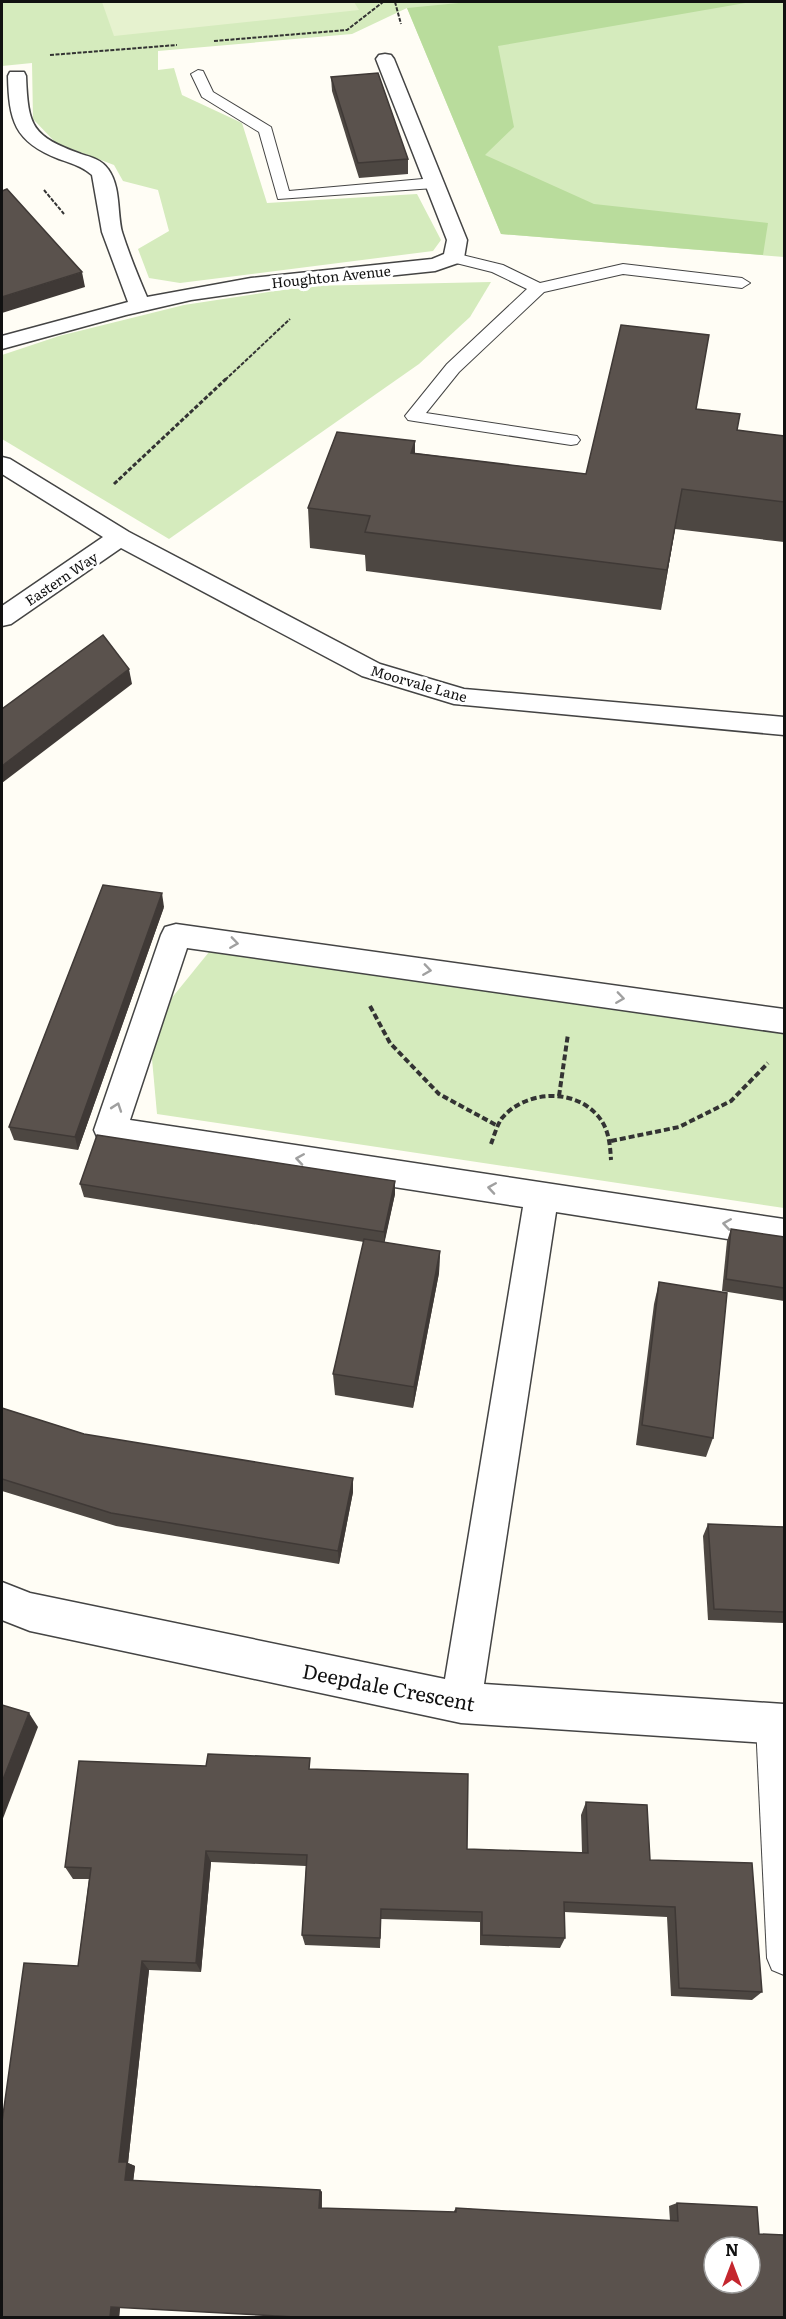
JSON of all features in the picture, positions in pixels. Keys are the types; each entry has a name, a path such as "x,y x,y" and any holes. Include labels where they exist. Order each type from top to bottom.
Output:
{"street":[{"path":"385,59 457,240 454,258"},
{"path":"17,76 18,107 22,124 28,135 43,145 91,164 101,174 112,232 140,306"},
{"name":"Houghton Avenue","path":"2,343 94,316 192,294 273,282 435,265 454,258"},
{"name":"Moorvale Lane","path":"2,464 120,537 372,670 463,698 784,726"},
{"name":"Eastern Way","path":"2,618 120,537"},
{"path":"784,1021 176,935 110,1130 784,1233"},
{"path":"461,1703 542,1196"},
{"name":"Deepdale Crescent","path":"2,1601 30,1612 461,1703 778,1724"}],"lane":[{"path":"198,74 207,94 266,130 283,196 434,183"},
{"path":"454,258 497,268 538,288"},
{"path":"571,440 414,416 453,368 538,288 623,268 742,283"},
{"path":"778,1724 784,1958"}],"path":[{"path":"363,961 366,999 390,1043 439,1094 496,1125"},
{"path":"559,1096 574,991"},
{"path":"611,1141 679,1127 731,1101 770,1060"},
{"path":"484,1187 493,1132 500,1116 513,1105 550,1094 570,1098 587,1106 601,1118 610,1133 612,1150 606,1206"}],"green space":[{"path":"2,2 784,2 784,257 501,234 407,8 352,34 158,51 158,70 174,68 182,95 242,123 267,203 417,194 441,240 433,251 180,283 149,278 138,249 169,231 158,190 123,181 114,165 56,143 33,119 32,63 2,66"},
{"path":"102,2 354,2 359,10 114,36"},
{"path":"469,2 751,2 498,46 514,127 485,155 594,204 768,223 763,255 501,234 407,8"},
{"path":"491,282 470,317 419,364 169,539 2,439 2,355 59,336 184,305 307,286"},
{"path":"209,952 784,1033 784,1208 157,1114 149,1026"}],"building":[{"path":"378,73 408,159 358,163 331,77"},
{"path":"7,189 82,272 2,297 2,191"},
{"path":"621,325 709,335 696,409 740,414 737,430 784,436 784,502 682,489 667,570 365,532 370,516 308,508 337,432 415,441 411,453 586,474"},
{"path":"103,635 129,669 2,766 2,709"},
{"path":"103,885 162,893 75,1137 9,1127"},
{"path":"97,1135 395,1181 384,1232 80,1184"},
{"path":"731,1229 784,1237 784,1288 726,1279"},
{"path":"364,1239 440,1251 414,1387 333,1374"},
{"path":"659,1282 727,1293 713,1438 642,1425"},
{"path":"2,1408 84,1434 353,1478 338,1551 111,1513 2,1479"},
{"path":"708,1524 784,1527 784,1612 714,1609"},
{"path":"2,1705 29,1713 2,1782"},
{"path":"208,1754 310,1758 309,1769 468,1774 467,1849 588,1853 586,1802 647,1805 650,1860 752,1863 762,1992 679,1988 675,1907 564,1902 565,1938 482,1935 482,1912 381,1909 380,1938 302,1935 307,1855 206,1851 196,1963 142,1961 119,2162 127,2162 125,2180 320,2190 319,2208 456,2212 456,2208 678,2221 677,2203 757,2207 759,2234 784,2235 784,2318 314,2318 111,2307 110,2318 2,2318 2,2122 24,1963 78,1966 91,1868 65,1867 79,1761 206,1766"}]}
